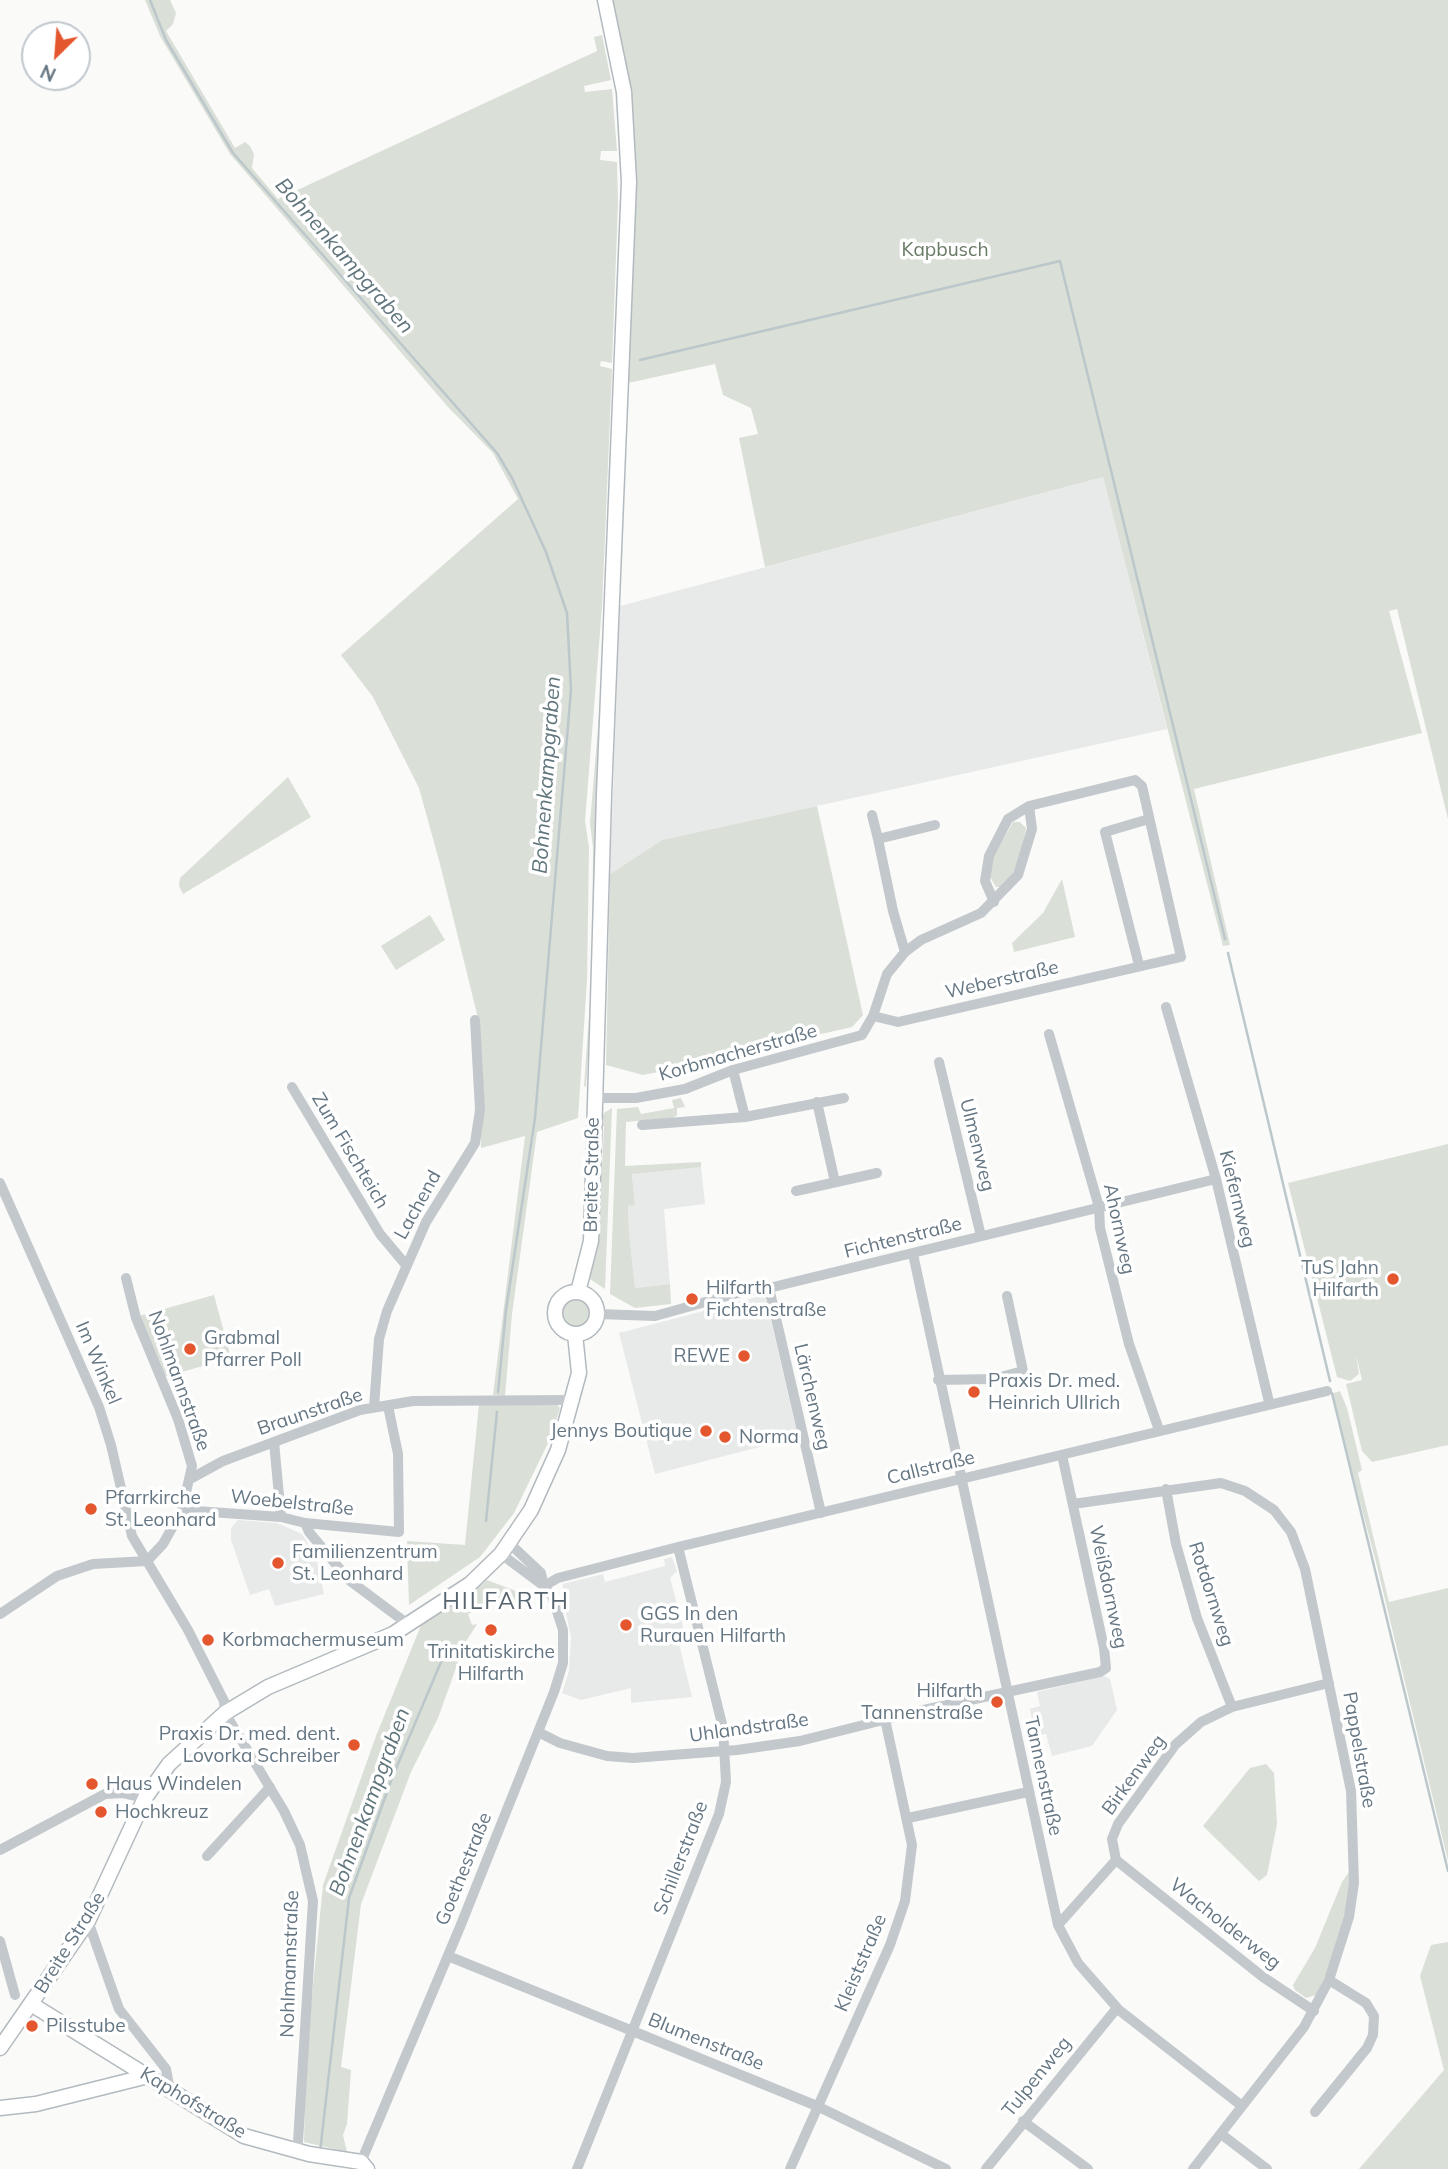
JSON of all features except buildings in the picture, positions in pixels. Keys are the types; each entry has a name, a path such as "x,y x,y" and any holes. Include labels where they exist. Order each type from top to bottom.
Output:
{"main road":[{"name":"Breite Straße","path":"578,1292 591,1241 594,1098 629,182 624,92 605,0"},
{"path":"578,1292 591,1298 598,1314 592,1328 575,1334 561,1327 555,1312 563,1297 578,1292"},
{"name":"Breite Straße","path":"0,2048 88,1921 145,1798 169,1763 225,1713 268,1688 409,1625 470,1584 505,1548 544,1484 574,1400 579,1373 575,1334"},
{"name":"Kaphofstraße","path":"32,2004 244,2136 309,2154 364,2165"},
{"path":"0,2108 36,2104 148,2076"}],"street":[{"path":"994,902 985,881 989,856 1008,818 1029,806 1135,780 1142,786 1149,819 1105,832 1139,965"},
{"name":"Korbmacherstraße","path":"594,1098 636,1098 685,1089 733,1070 852,1040 862,1035 873,1016 887,974 905,952 921,940 981,913 1018,875 1028,850 1032,829 1029,806"},
{"path":"872,815 905,952"},
{"name":"Weberstraße","path":"873,1016 898,1022 1181,957 1149,819"},
{"path":"878,839 935,825"},
{"name":"Kiefernweg","path":"1166,1007 1216,1179 1269,1402"},
{"name":"Lachend","path":"374,1407 379,1339 406,1265 426,1222 475,1143 480,1110 475,1020"},
{"name":"Ahornweg","path":"1049,1034 1098,1208 1100,1228 1129,1344 1159,1430"},
{"name":"Ulmenweg","path":"939,1062 981,1236"},
{"path":"733,1070 745,1117"},
{"name":"Zum Fischteich","path":"292,1087 380,1234 406,1265"},
{"path":"642,1125 745,1117 844,1098"},
{"path":"817,1102 835,1182"},
{"path":"796,1191 877,1173"},
{"name":"Fichtenstraße","path":"598,1314 655,1316 745,1290 769,1288 1216,1179"},
{"name":"Im Winkel","path":"0,1183 99,1407 111,1445 132,1536 147,1561"},
{"name":"Tannenstraße","path":"913,1254 959,1479 1058,1925 1078,1963 1117,2008 1242,2106"},
{"name":"Nohlmannstraße","path":"126,1278 136,1318 188,1447 190,1479 182,1510 163,1544 147,1561 218,1689 225,1713 270,1787 300,1845 313,1901 298,2142 294,2150"},
{"name":"Lärchenweg","path":"769,1288 821,1513"},
{"path":"939,1380 993,1379 1023,1371 1007,1296"},
{"name":"Callstraße","path":"544,1586 558,1578 677,1547 1159,1430 1242,1413 1269,1402 1327,1391"},
{"name":"Braunstraße","path":"190,1479 223,1461 374,1407 413,1401 574,1400"},
{"name":"Woebelstraße","path":"182,1510 281,1517 304,1523 399,1532 398,1454 388,1406"},
{"path":"274,1442 281,1517"},
{"name":"Weißdornweg","path":"1007,1694 1088,1675 1106,1668 1062,1455"},
{"name":"Pappelstraße","path":"1073,1504 1221,1483 1260,1500 1283,1521 1292,1532 1305,1569 1351,1791 1355,1854 1349,1917 1329,1980 1314,2011 1193,2169"},
{"name":"Rotdornweg","path":"1166,1489 1176,1544 1197,1618 1232,1707"},
{"path":"304,1523 316,1542 349,1580 409,1625"},
{"name":"Schillerstraße","path":"577,2169 719,1814 726,1782 723,1728 677,1547"},
{"name":"Goethestraße","path":"364,2165 554,1692 564,1645 558,1609 544,1586 541,1573 505,1548"},
{"path":"0,1614 57,1576 93,1564 147,1561"},
{"name":"Birkenweg","path":"1116,1860 1112,1839 1118,1824 1175,1745 1201,1722 1232,1707 1329,1683"},
{"name":"Uhlandstraße","path":"538,1732 560,1743 607,1756 633,1758 724,1751 800,1741 1007,1694"},
{"name":"Kleiststraße","path":"790,2169 890,1945 905,1901 912,1845 885,1720"},
{"path":"207,1856 270,1787"},
{"path":"908,1818 1028,1792"},
{"path":"0,1850 105,1794 123,1793 145,1798"},
{"path":"1058,1925 1116,1860"},
{"name":"Wacholderweg","path":"1116,1860 1263,1977 1314,2011"},
{"path":"88,1921 119,2009 166,2069 170,2091"},
{"path":"0,1941 15,1995"},
{"name":"Blumenstraße","path":"447,1956 817,2106 946,2169"},
{"path":"1315,2112 1367,2048 1373,2035 1374,2016 1366,2003 1329,1980"},
{"name":"Tulpenweg","path":"986,2169 1023,2120 1117,2008"},
{"path":"1023,2120 1088,2169"},
{"path":"1221,2134 1266,2169"}],"shaded area":[{"path":"1103,477 1167,729 662,840 610,874 620,606"},
{"path":"701,1166 705,1204 664,1209 670,1284 635,1288 628,1206 635,1204 632,1173"},
{"path":"765,1295 798,1437 655,1474 619,1333"},
{"name":"Familienzentrum St. Leonhard","path":"238,1520 277,1523 302,1534 316,1557 324,1594 275,1606 269,1589 250,1595 231,1540 231,1528"},
{"name":"GGS In den Rurauen Hilfarth","path":"672,1557 677,1571 670,1578 686,1638 678,1640 692,1697 631,1703 631,1688 581,1700 562,1693 569,1671 571,1637 562,1594 563,1584 603,1574 605,1582 665,1566 664,1559"},
{"path":"1104,1676 1110,1679 1117,1710 1092,1746 1052,1756 1046,1734 1035,1736 1030,1709 1040,1706 1037,1692"}],"green space":[{"path":"145,0 170,0 176,13 173,24 166,31 235,148 245,142 250,146 254,154 252,168 278,199 597,51 594,37 602,35 611,80 584,86 585,92 612,89 617,151 601,151 600,160 617,162 618,203 612,363 601,361 600,366 612,369 602,607 585,821 589,847 587,980 578,1118 537,1132 512,1314 505,1396 493,1395 525,1136 481,1148 478,1018 419,788 373,697 341,655 518,499 493,453 448,407 230,154 160,36"},
{"name":"Kapbusch","path":"610,0 1448,0 1448,819 1397,609 1389,611 1422,733 1194,789 1230,945 1223,946 1103,477 765,567 739,438 758,434 751,408 723,395 715,364 628,383 634,147 630,91"},
{"path":"605,643 591,1011 586,1087 592,974 593,848 590,823"},
{"path":"288,777 311,817 183,894 179,886 180,878"},
{"path":"817,806 863,1015 852,1027 716,1058 717,1064 680,1074 678,1068 643,1075 606,1065 610,874 662,840"},
{"path":"1013,822 1020,822 1026,828 1022,852 1012,875 1001,887 996,887 990,877 993,858"},
{"path":"1062,879 1075,937 1014,952 1012,943 1043,913"},
{"path":"430,915 445,940 396,970 381,946"},
{"path":"681,1098 685,1107 677,1108 677,1115 673,1118 626,1122 625,1166 701,1162 701,1167 632,1174 635,1205 628,1206 635,1288 670,1284 671,1304 635,1308 610,1294 617,1109 638,1107 641,1114 674,1108 672,1100"},
{"path":"612,1108 605,1289 590,1279 596,1242 599,1167 602,1166 604,1126 600,1126 604,1113"},
{"name":"TuS Jahn Hilfarth","path":"1448,1144 1448,1445 1372,1462 1362,1451 1346,1384 1362,1380 1356,1355 1359,1374 1350,1381 1337,1377 1288,1183"},
{"path":"214,1295 231,1358 164,1377 139,1316"},
{"path":"576,1299 586,1303 590,1313 586,1323 576,1327 566,1323 562,1313 566,1303"},
{"path":"1340,1391 1347,1408 1362,1470 1358,1473 1389,1602 1448,1588 1448,1861 1376,1562 1331,1394"},
{"path":"555,1403 560,1408 551,1437 514,1513 480,1557 409,1605 407,1541 465,1545 479,1404"},
{"path":"487,1580 516,1591 522,1606 491,1604 468,1614 472,1625 477,1624 465,1643 438,1718 411,1772 361,1904 341,2067 351,2070 347,2124 343,2135 347,2152 304,2142 306,2056 323,1885 376,1736 422,1623 466,1598"},
{"path":"1266,1764 1274,1773 1277,1824 1267,1875 1259,1881 1203,1826 1250,1768"},
{"path":"1349,1872 1351,1875 1346,1911 1332,1962 1316,1995 1306,1998 1295,1990 1293,1985 1315,1948 1342,1882"},
{"path":"1448,1942 1448,2169 1359,2169 1444,2070 1420,1976 1431,1945"}],"waterway":[{"name":"Bohnenkampgraben","path":"150,0 166,40 233,153 497,453 512,478 546,552 567,613 571,690 535,1118 506,1310 498,1392"},
{"path":"640,360 1060,261 1225,939"},
{"path":"1228,953 1330,1381"},
{"path":"1332,1393 1448,1871"},
{"name":"Bohnenkampgraben","path":"486,1521 497,1412"},
{"name":"Bohnenkampgraben","path":"320,2152 349,1898 392,1778 446,1650"}],"place":[{"name":"TuS Jahn Hilfarth","path":"1393,1279"},
{"name":"Hilfarth Fichtenstraße","path":"692,1299"},
{"name":"Grabmal Pfarrer Poll","path":"190,1349"},
{"name":"REWE","path":"744,1356"},
{"name":"Praxis Dr. med. Heinrich Ullrich","path":"974,1392"},
{"name":"Jennys Boutique","path":"706,1431"},
{"name":"Norma","path":"725,1437"},
{"name":"Pfarrkirche St. Leonhard","path":"91,1509"},
{"name":"Familienzentrum St. Leonhard","path":"278,1563"},
{"name":"GGS In den Rurauen Hilfarth","path":"626,1625"},
{"name":"Trinitatiskirche Hilfarth","path":"491,1630"},
{"name":"Korbmachermuseum","path":"208,1640"},
{"name":"Hilfarth Tannenstraße","path":"997,1702"},
{"name":"Praxis Dr. med. dent. Lovorka Schreiber","path":"354,1745"},
{"name":"Haus Windelen","path":"92,1784"},
{"name":"Hochkreuz","path":"101,1812"},
{"name":"Pilsstube","path":"32,2026"}],"district":[{"name":"HILFARTH","path":"506,1602"}]}
